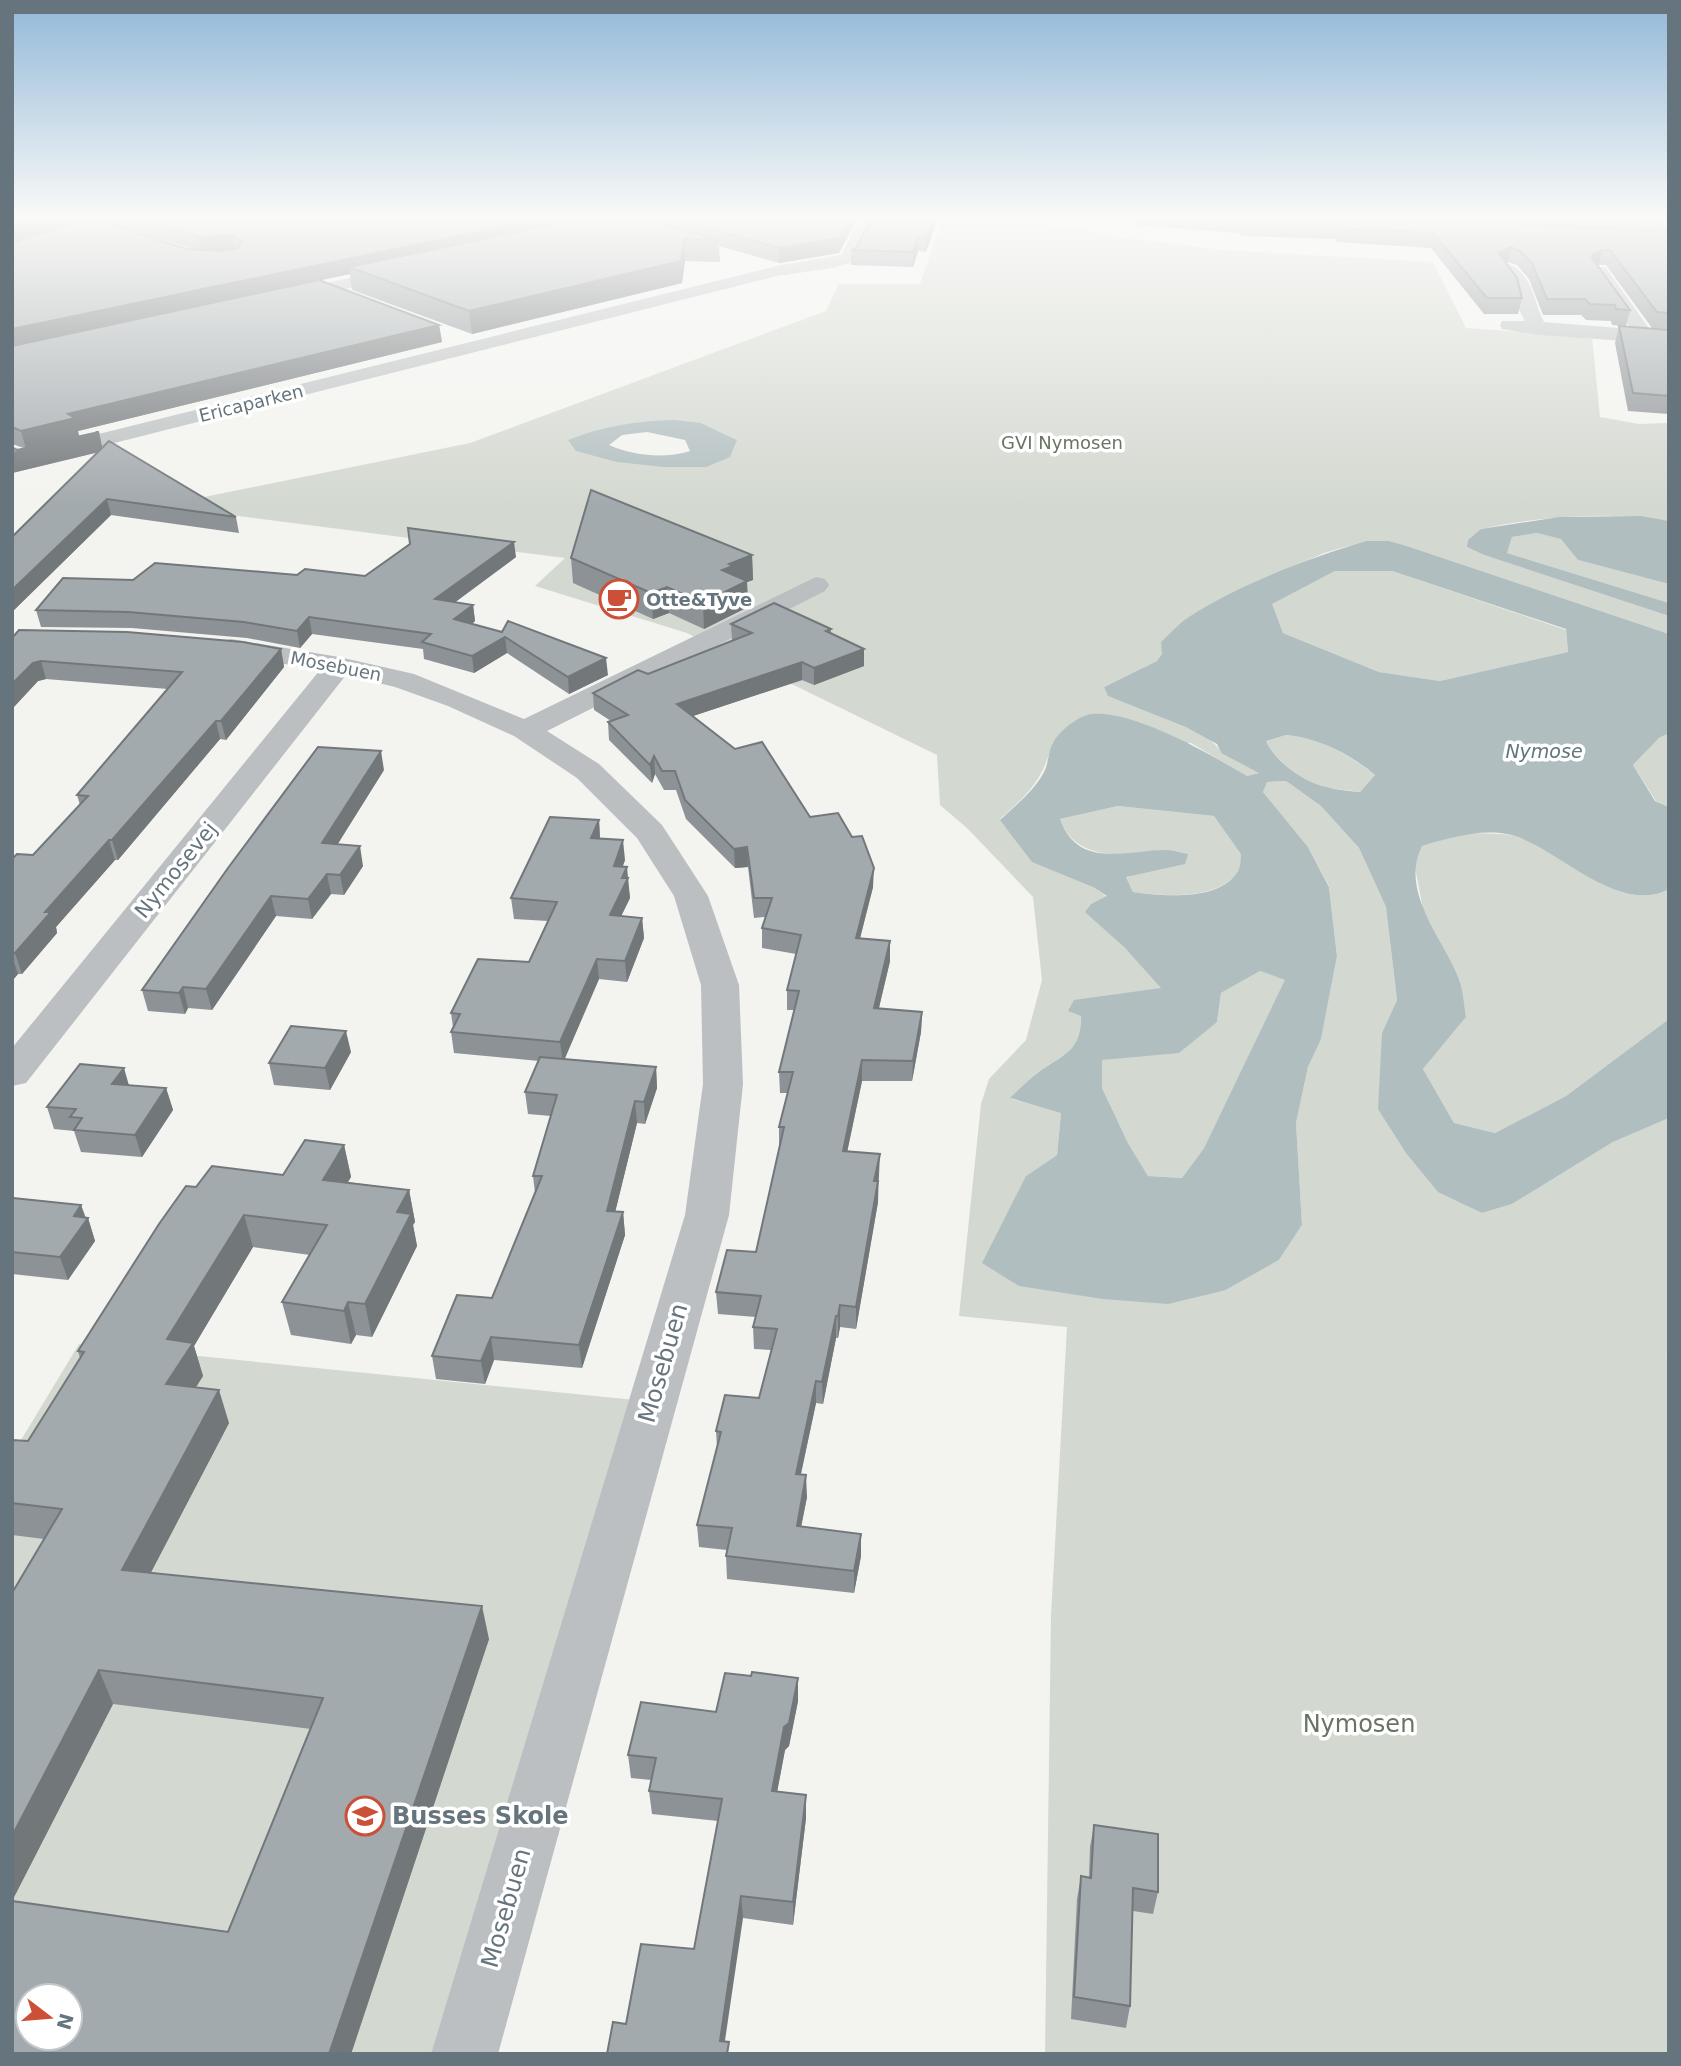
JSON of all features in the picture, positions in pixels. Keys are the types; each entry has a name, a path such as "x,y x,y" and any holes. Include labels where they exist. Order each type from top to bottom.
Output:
{"street":[{"name":"Ericaparken","path":"18,456 608,313"},
{"path":"1530,313 1539,328"},
{"path":"1629,313 1646,337"},
{"path":"1510,325 1669,338"},
{"path":"449,335 478,346"},
{"name":"Ericaparken","path":"18,456 50,476"},
{"path":"524,730 816,585"},
{"name":"Mosebuen","path":"209,646 247,649 340,665 404,680 524,730 588,771 650,832 691,895 720,985 723,1084 707,1215 464,2054"},
{"name":"Nymosevej","path":"12,1074 340,665"}],"green space":[{"name":"Nymosen","path":"819,313 1459,313 1466,328 1592,337 1600,417 1639,424 1668,423 1669,521 1622,516 1575,516 1527,521 1481,529 1467,547 1669,616 1669,634 1407,546 1389,541 1366,541 1324,553 1218,600 1157,661 1104,687 1108,696 1188,727 1203,735 1221,753 1260,773 1247,776 1191,743 1053,742 1034,785 1000,819 1107,897 1091,904 1086,912 1125,948 1162,988 1081,1016 1078,1038 1070,1051 1036,1074 1011,1099 1061,1112 1057,1155 1026,1176 1226,1290 1279,1260 1302,1225 1296,1123 1308,1067 1321,1038 1337,956 1329,886 1308,847 1263,792 1266,782 1286,781 1321,806 1359,848 1386,907 1397,1000 1382,1033 1482,1213 1512,1204 1613,1142 1669,1118 1669,1354 1666,1355 1669,1359 1669,2054 1045,2054 1051,1616 1067,1327 959,1316 981,1104 989,1079 1026,1040 1042,980 1033,897 967,828 940,805 937,755 687,633 535,586 565,558 160,506 470,443","holes":["701,423 737,440 664,467 568,440"]},
{"path":"1537,533 1562,539 1578,560 1669,584 1669,603 1507,553 1512,537"},
{"path":"1335,571 1392,571 1566,630 1568,652 1440,681 1379,672 1283,633 1271,604"},
{"path":"1669,733 1669,807 1656,801 1633,765 1659,738"},
{"path":"1286,735 1333,748 1375,775 1360,792 1331,788 1309,781 1283,763 1265,741"},
{"path":"1118,806 1214,816 1242,854 1238,871 1230,881 1205,892 1159,895 1133,892 1126,877 1154,869 1167,850 1120,854 1091,850 1078,844 1060,819"},
{"path":"1466,833 1501,834 1521,838 1593,879 1632,894 1651,895 1669,889 1669,1019 1566,1096 1495,1133 1454,1123 1423,1069 1466,1017 1460,981 1423,909 1414,862 1422,846"},
{"path":"1260,971 1286,980 1204,1148 1182,1178 1148,1176 1128,1143 1102,1088 1102,1060 1119,1057 1217,1022 1221,993"},
{"path":"79,1344 635,1400 431,2054 12,2054 12,1455"}],"water":[{"path":"674,420 701,423 737,440 730,457 706,467 664,467 617,462 576,451 568,440 633,423","holes":["647,432 685,440 690,451 660,456 639,454 609,445 622,435"]},
{"path":"1641,516 1669,521 1669,584 1578,560 1561,539 1537,533 1512,537 1507,553 1669,603 1669,616 1467,547 1468,540 1481,529 1559,517"},
{"name":"Nymose","path":"1366,541 1389,541 1669,634 1669,733 1659,738 1633,765 1655,801 1669,807 1669,889 1651,895 1613,889 1523,839 1498,833 1472,834 1422,846 1416,863 1416,880 1426,914 1459,979 1466,1017 1423,1069 1454,1123 1495,1133 1566,1096 1669,1019 1669,1118 1613,1142 1512,1204 1482,1213 1438,1192 1406,1153 1378,1109 1382,1033 1397,1000 1386,907 1359,848 1321,806 1286,781 1267,782 1263,792 1308,847 1329,887 1337,956 1321,1039 1308,1067 1296,1123 1302,1225 1279,1260 1226,1290 1168,1304 1103,1299 1019,1286 982,1263 1026,1176 1057,1155 1061,1113 1010,1098 1075,1044 1081,1016 1068,1011 1074,1000 1161,988 1125,948 1085,912 1091,904 1107,896 1093,887 1032,862 1000,820 1040,779 1057,737 1071,724 1093,714 1130,719 1150,726 1247,776 1259,773 1221,753 1217,744 1186,727 1108,696 1104,687 1157,661 1162,654 1161,642 1185,620 1208,605 1274,573","holes":["1335,571 1392,571 1566,629 1568,652 1440,681 1379,672 1283,633 1272,604","1286,735 1322,743 1355,760 1375,775 1360,792 1318,785 1283,763 1266,741","1118,806 1214,816 1241,854 1238,871 1230,881 1205,892 1190,895 1133,892 1126,877 1185,864 1188,854 1166,850 1120,854 1091,851 1068,835 1060,819","1260,971 1285,980 1204,1148 1182,1178 1148,1176 1128,1143 1102,1088 1102,1060 1179,1053 1217,1022 1221,993"]}],"building":[{"path":"12,313 87,313 12,329"},
{"path":"164,313 408,313 439,325 68,414 75,418 21,431 12,427 12,346"},
{"path":"1619,326 1669,330 1669,396 1633,393"},
{"path":"99,432 12,453 12,448 17,450"},
{"path":"109,441 236,517 107,499 12,590 12,537"},
{"path":"591,490 752,555 729,564 733,566 722,570 747,581 703,603 667,587 651,593 571,558"},
{"path":"408,528 514,542 435,599 473,605 454,619 502,632 508,621 606,658 568,677 505,637 472,656 422,642 431,634 309,617 297,631 244,622 128,612 36,610 63,578 133,580 155,563 297,575 305,569 365,576 410,544"},
{"path":"774,603 831,629 826,631 864,649 814,668 802,662 677,704 735,749 762,742 810,817 838,813 852,837 862,836 874,868 856,938 890,941 874,1008 922,1012 913,1061 862,1060 843,1151 880,1154 874,1181 878,1181 856,1307 840,1305 836,1316 822,1382 816,1381 796,1474 806,1475 797,1526 861,1534 854,1571 726,1556 732,1528 697,1525 721,1432 716,1431 725,1395 759,1398 777,1329 753,1327 761,1296 716,1292 727,1250 756,1252 784,1127 779,1127 793,1072 779,1072 799,991 787,990 801,935 762,928 772,898 754,898 747,847 734,849 685,800 675,771 662,771 654,756 650,765 608,722 628,715 593,693 638,670 648,674 752,633 731,624"},
{"path":"19,630 127,632 243,642 281,649 221,721 216,721 45,912 51,912 15,953 12,953 12,859 17,854 33,855 88,796 77,795 182,672 41,661 33,663 12,684 12,638"},
{"path":"318,747 381,751 322,843 360,846 340,875 327,874 308,899 271,896 206,989 183,987 179,993 142,990 228,868"},
{"path":"550,817 599,820 591,838 623,840 614,866 627,867 622,878 628,878 610,915 642,918 625,961 597,959 560,1042 451,1032 460,1014 451,1013 478,959 529,962 557,902 511,898"},
{"path":"291,1026 346,1031 325,1068 269,1063"},
{"path":"540,1057 656,1067 644,1102 635,1101 607,1211 623,1212 579,1345 491,1337 481,1361 432,1356 457,1295 492,1298 542,1176 533,1176 557,1095 525,1092"},
{"path":"80,1064 124,1068 112,1084 166,1088 135,1135 74,1130 82,1118 70,1117 76,1109 47,1107"},
{"path":"305,1140 344,1145 323,1180 409,1190 397,1212 411,1214 365,1304 348,1302 344,1311 282,1302 327,1225 244,1215 167,1339 193,1343 166,1384 219,1390 122,1570 482,1606 329,2054 12,2054 12,1901 228,1932 323,1698 99,1670 12,1836 12,1593 62,1509 12,1503 12,1440 28,1441 84,1352 78,1351 159,1224 186,1186 196,1187 212,1166 283,1175"},
{"path":"13,1198 81,1205 74,1216 88,1218 60,1257 12,1252"},
{"path":"752,1672 798,1678 789,1723 784,1727 772,1791 806,1795 793,1902 741,1896 720,2041 729,2042 727,2054 607,2054 613,2022 626,2024 641,1944 694,1949 722,1799 649,1791 656,1758 628,1755 641,1702 716,1712 725,1673 751,1676"},
{"path":"1094,1825 1158,1834 1158,1892 1133,1888 1130,2006 1074,1997 1081,1876 1091,1878"}],"place":[{"name":"Otte&Tyve","path":"619,599"},
{"name":"Busses Skole","path":"365,1816"}],"park label":[{"name":"GVI Nymosen","path":"1062,442"}]}
